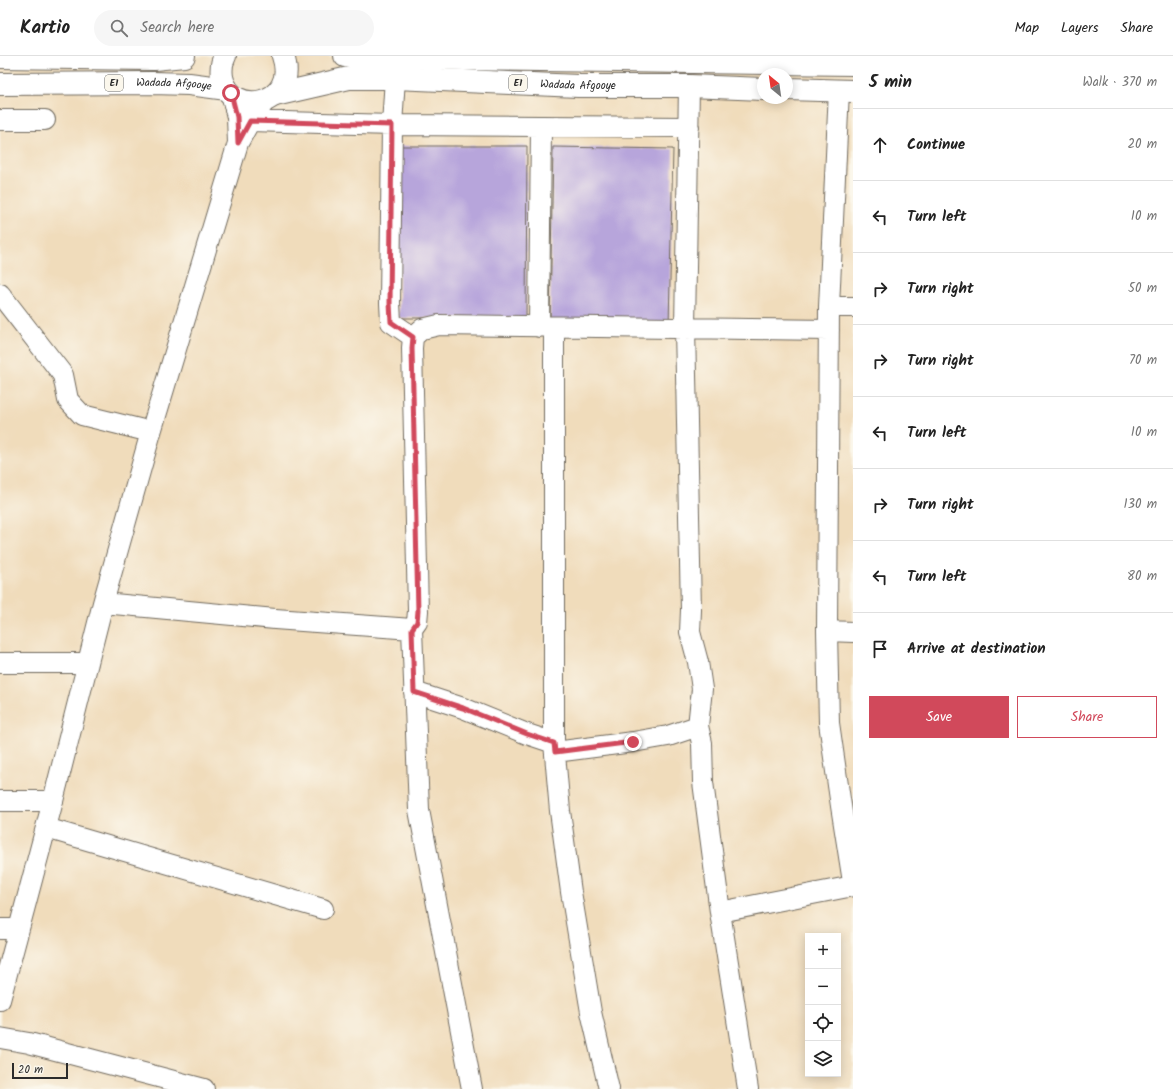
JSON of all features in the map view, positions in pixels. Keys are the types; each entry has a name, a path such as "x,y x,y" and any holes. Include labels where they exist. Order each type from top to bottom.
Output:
{"highway":[{"name":"E1","path":"0,57 154,59 184,56"},
{"path":"225,56 221,70 223,80 229,91"},
{"path":"271,97 282,86 286,76 286,65 283,56"},
{"name":"E1","path":"345,56 705,59 853,64"},
{"name":"Wadada Afgooye","path":"0,84 188,84 229,91 235,97 244,101 255,103 271,97 349,78 394,78 578,86 689,86 757,89"},
{"path":"793,89 846,90"}],"street":[{"path":"394,78 392,125 391,322 413,337"},
{"path":"689,86 685,328 691,602 690,632 698,662 702,689 698,726 702,744 703,782 720,912 748,1089"},
{"path":"846,90 829,307 827,631 829,723 853,882"},
{"path":"229,91 237,117 238,143"},
{"path":"0,1000 9,929 46,828 103,603 151,432 238,143 250,121 271,97"},
{"path":"0,120 45,120"},
{"path":"250,121 392,125 689,127"},
{"path":"541,126 547,327 555,748 560,811 570,892 591,1012 609,1089"},
{"path":"0,294 63,374 68,400 82,415 151,432"},
{"path":"829,307 853,307"},
{"path":"472,1089 419,810 412,629 417,622 418,611 412,348 413,337 422,329 439,325 829,330"},
{"path":"103,603 275,619 412,629"},
{"path":"827,631 853,632"},
{"path":"0,663 88,663"},
{"path":"414,692 463,708 527,734 555,748 640,741 668,736 698,726"},
{"path":"0,801 53,801"},
{"path":"46,828 323,909"},
{"path":"720,912 853,886"},
{"path":"0,1038 29,1044 204,1089"}],"building":[{"path":"399,146 527,146 526,318 399,318"},
{"path":"553,147 673,149 669,324 550,322"}],"route":[{"path":"231,93 237,117 238,143 250,121 392,125 391,322 413,337 412,348 418,611 417,622 412,629 414,692 463,708 527,734 554,743 555,752 633,742"}]}
